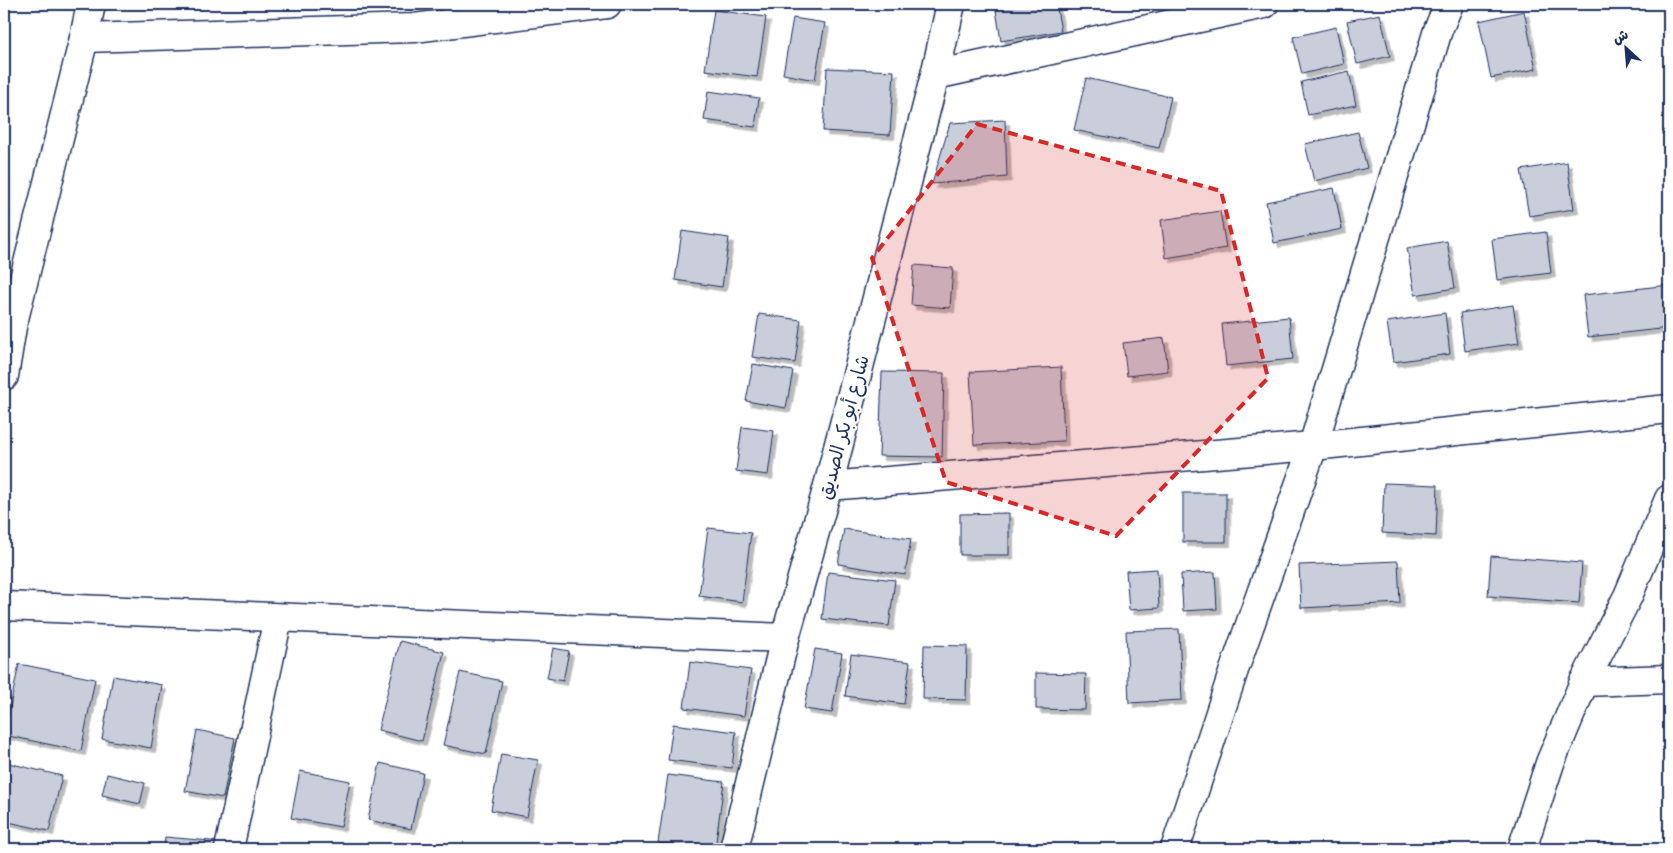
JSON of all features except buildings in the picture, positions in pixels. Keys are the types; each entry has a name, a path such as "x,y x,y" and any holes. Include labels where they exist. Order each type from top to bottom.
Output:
{"street":[{"path":"4,376 8,327 84,38 91,4"},
{"path":"84,38 414,28 607,4"},
{"name":"شارع أبو بكر الصديق","path":"734,849 785,638 828,486 935,74 951,4"},
{"path":"935,74 1264,4"},
{"path":"1175,849 1234,670 1313,446 1438,30 1449,4"},
{"path":"828,486 1313,446 1669,409"},
{"path":"1522,849 1550,763 1584,682 1628,596 1669,499"},
{"path":"4,606 785,638"},
{"path":"230,849 278,618"},
{"path":"1584,682 1669,679"}],"highlighted area":[{"path":"977,124 1221,191 1268,378 1116,536 946,482 872,258"}]}
